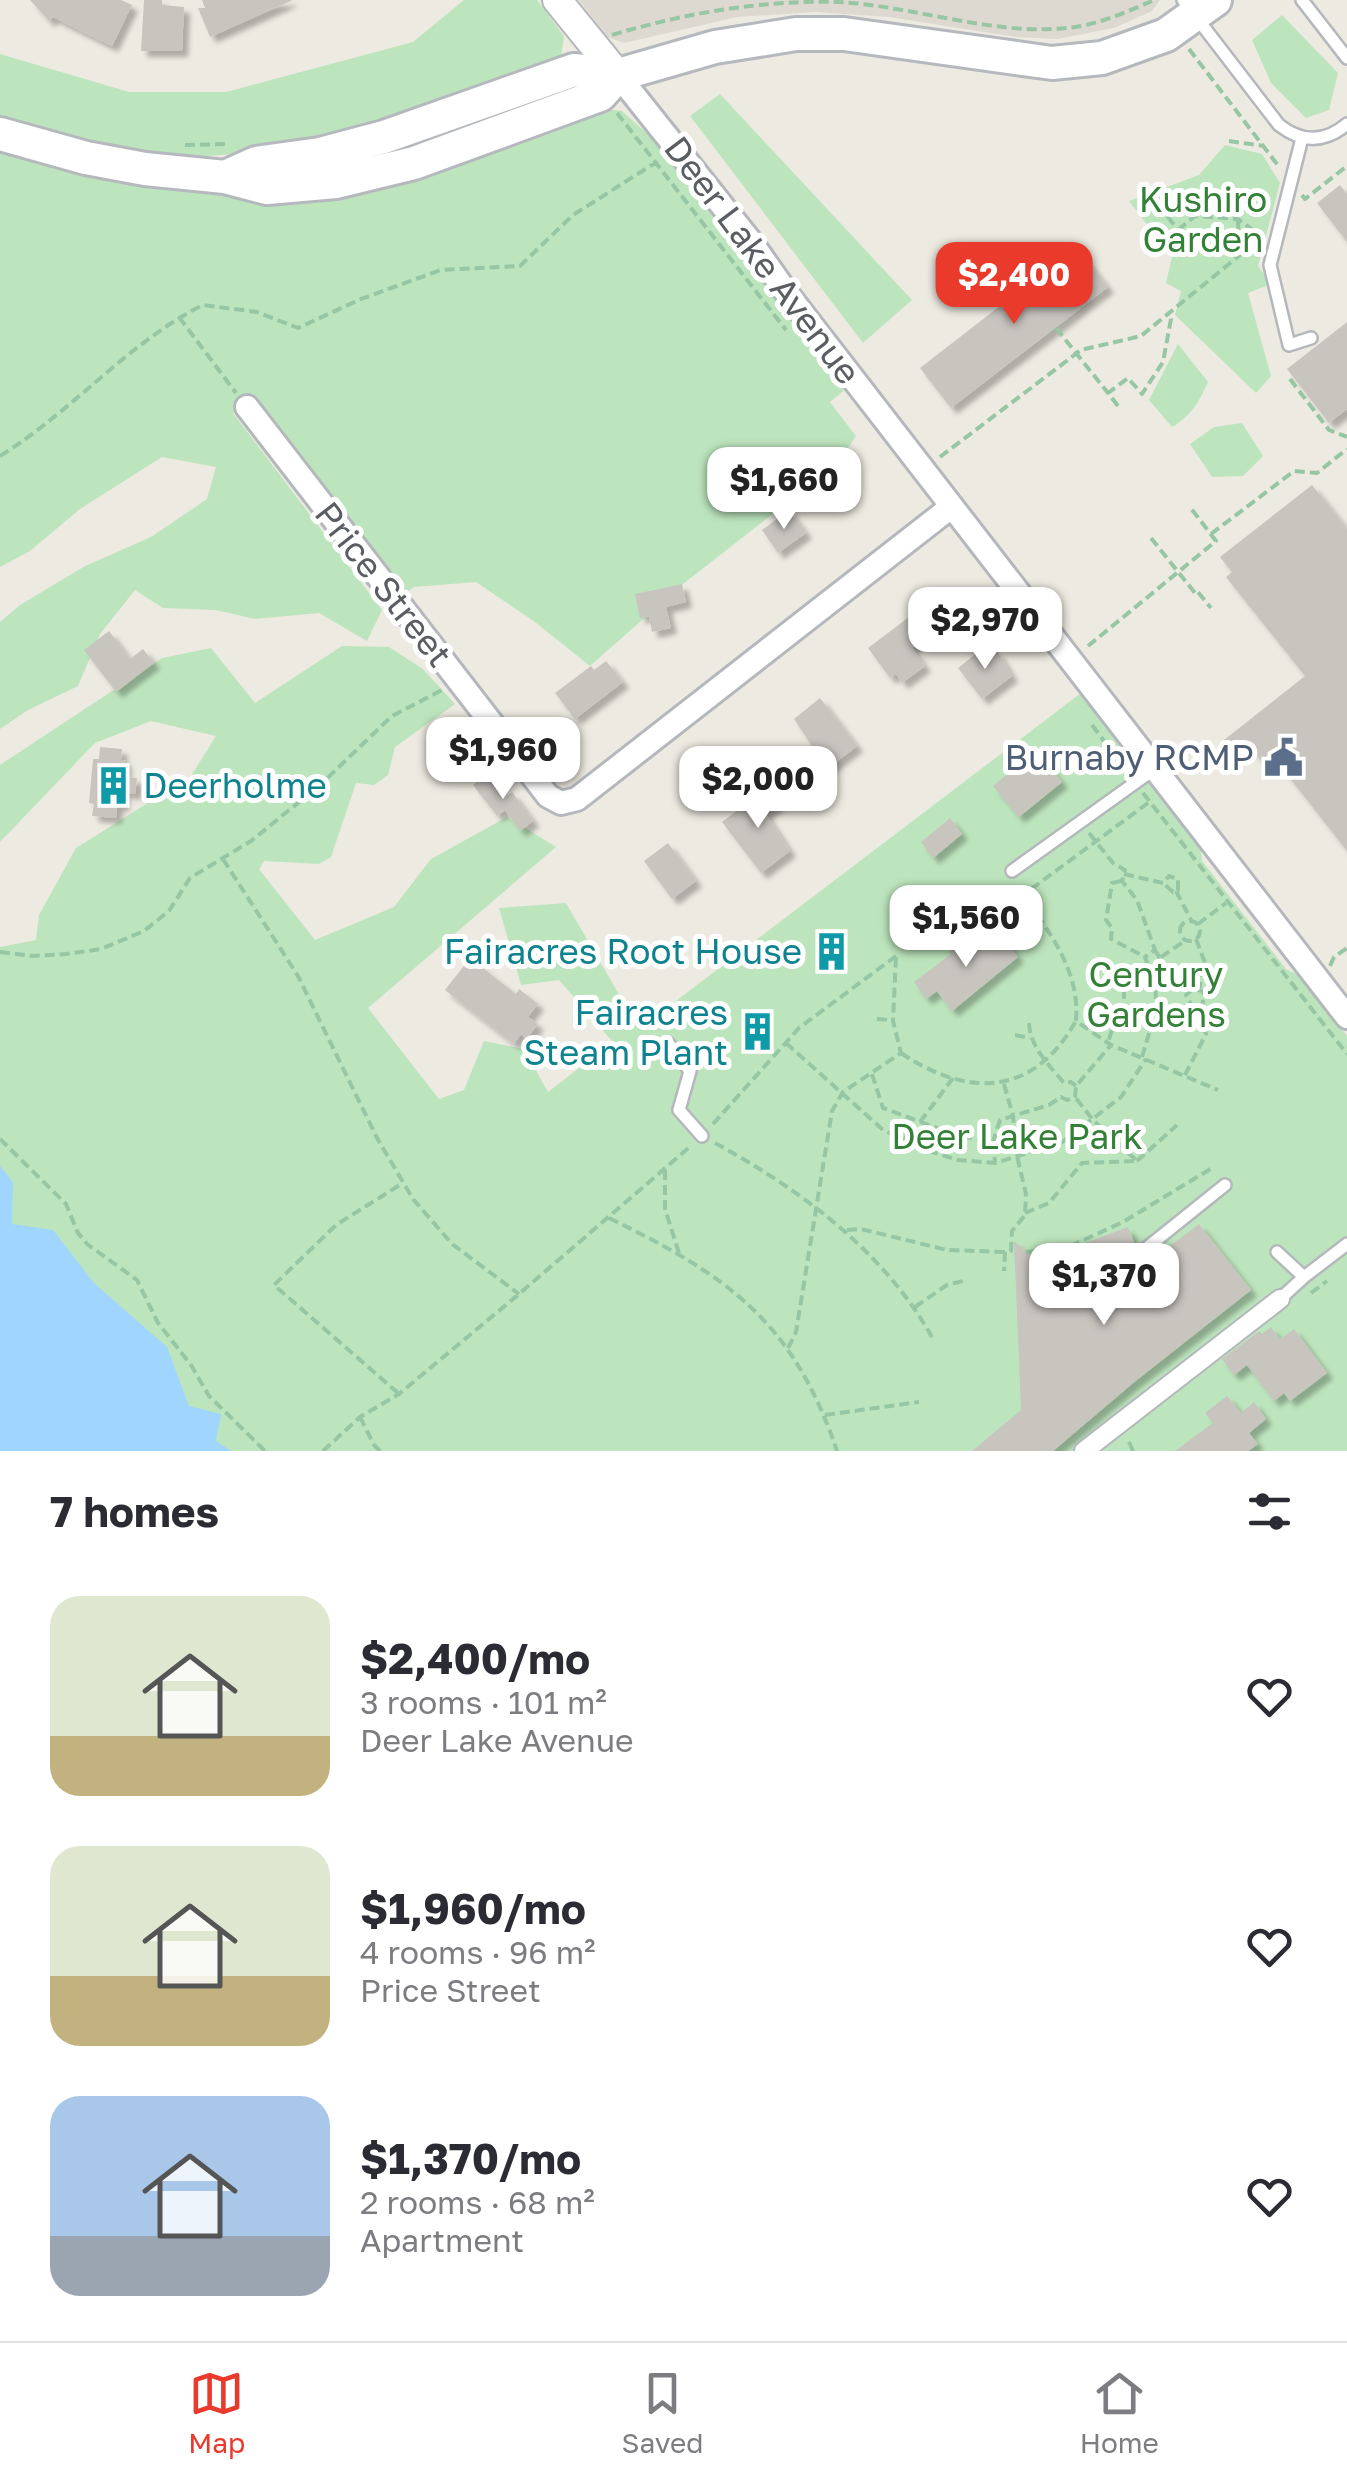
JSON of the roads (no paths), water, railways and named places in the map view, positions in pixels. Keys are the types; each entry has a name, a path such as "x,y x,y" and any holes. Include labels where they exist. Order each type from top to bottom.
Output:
{"main road":[{"path":"0,134 86,158 225,177 256,163 320,154 384,137 574,70 618,74 715,47 796,34 844,34 1052,63 1086,60 1147,44 1198,5"}],"street":[{"path":"557,0 618,74"},
{"name":"Deer Lake Avenue","path":"618,74 751,242 1153,770 1343,1002"},
{"name":"Price Street","path":"247,408 548,796 561,803 577,799 951,507"},
{"path":"1084,1451 1280,1300"}],"lane":[{"path":"1302,0 1347,58"},
{"path":"1198,5 1279,125 1302,138 1330,136 1347,124"},
{"path":"1302,138 1270,265 1289,346 1311,338"},
{"path":"1012,871 1153,770"},
{"path":"668,1042 690,1071 679,1110 702,1136"},
{"path":"1124,1266 1225,1185"},
{"path":"1280,1300 1347,1244"},
{"path":"1277,1252 1304,1277"}],"water":[{"path":"0,1166 13,1182 12,1224 53,1230 94,1283 167,1347 189,1406 221,1414 216,1441 231,1451 0,1451"}],"place":[{"name":"Burnaby RCMP","path":"1284,757"},
{"name":"Deerholme","path":"113,785"},
{"name":"Fairacres Root House","path":"832,951"},
{"name":"Fairacres Steam Plant","path":"758,1032"}],"park label":[{"name":"Kushiro Garden","path":"1203,219"},
{"name":"Century Gardens","path":"1156,994"},
{"name":"Deer Lake Park","path":"1017,1136"}]}
